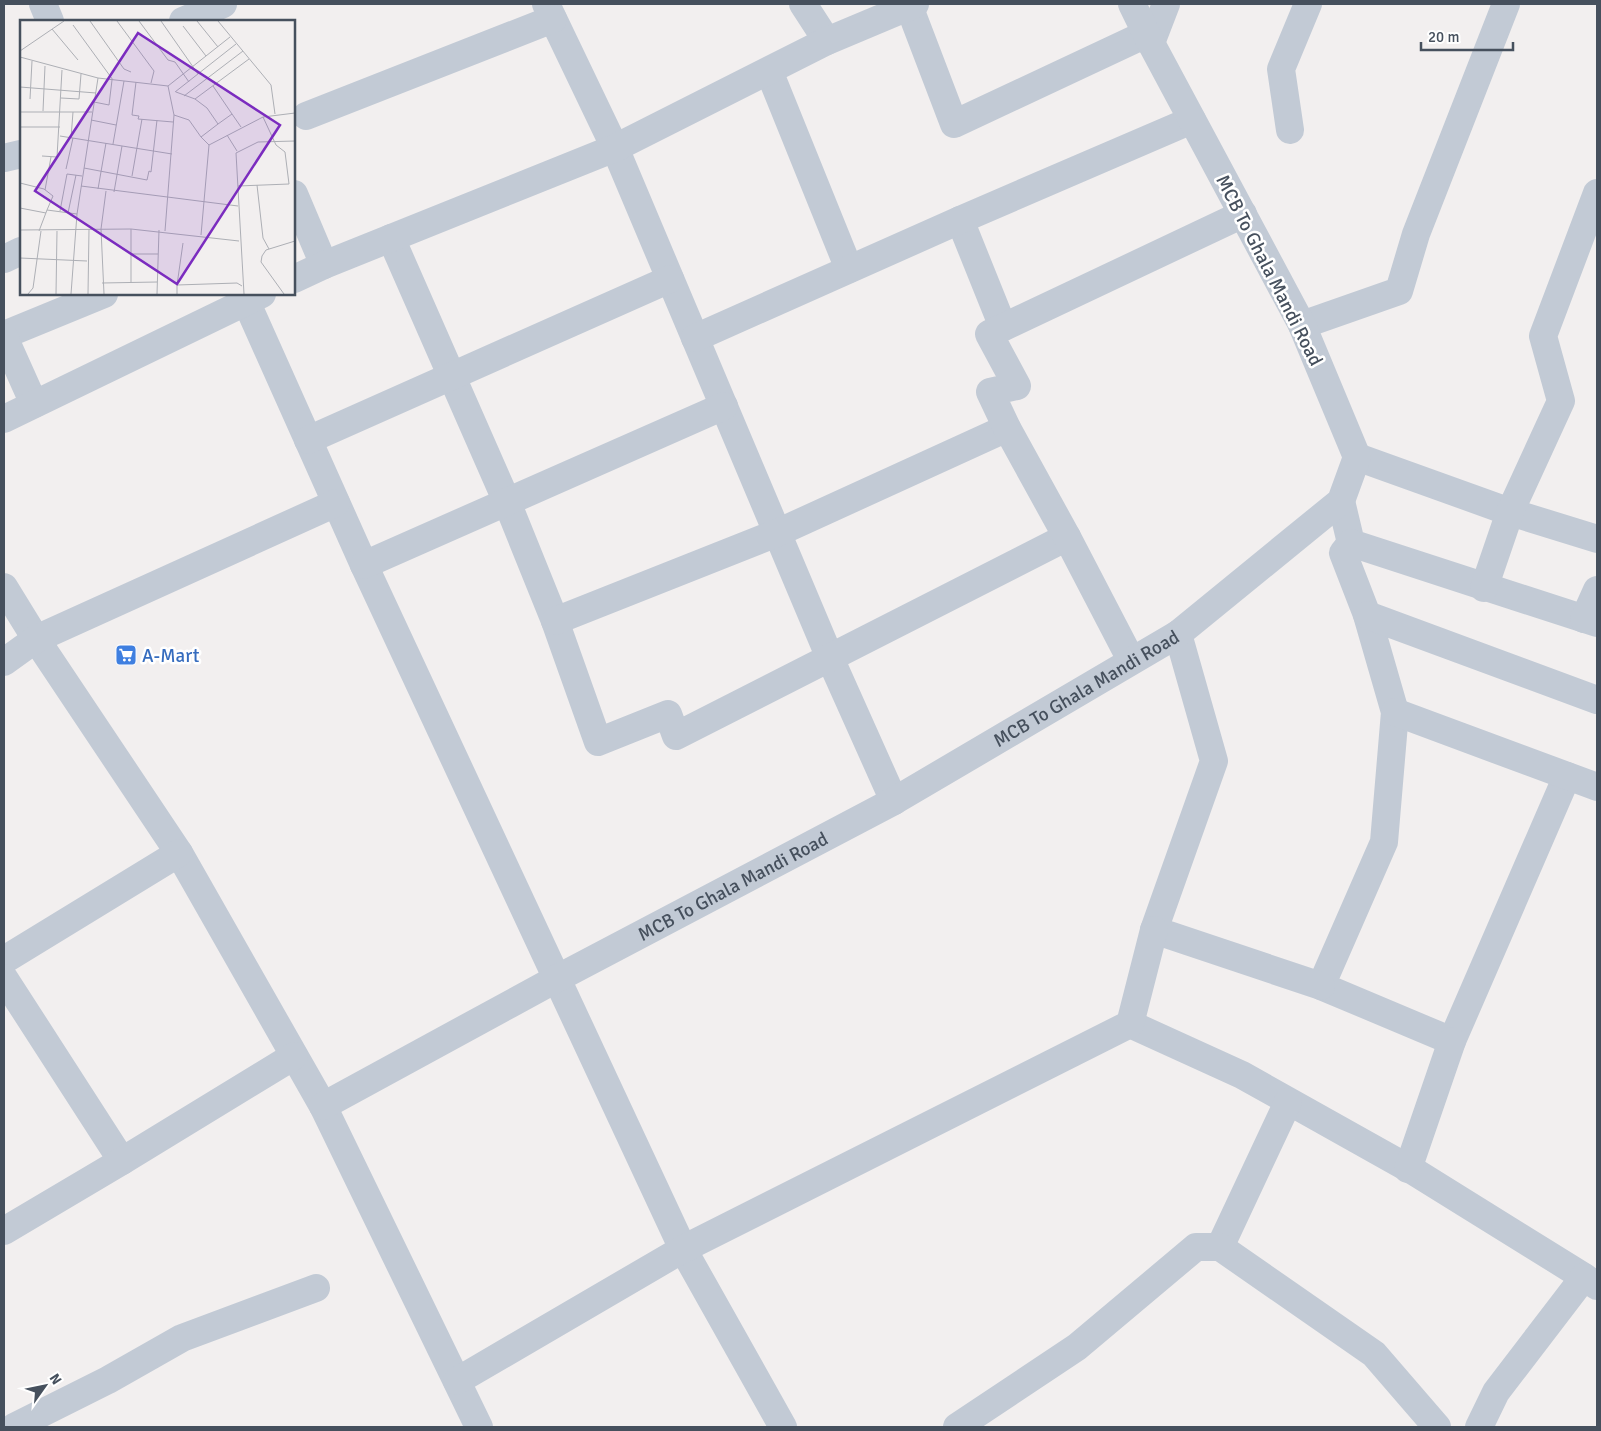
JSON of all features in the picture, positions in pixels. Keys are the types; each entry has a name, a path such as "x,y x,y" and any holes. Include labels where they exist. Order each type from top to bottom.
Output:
{"street":[{"path":"43,4 50,20"},
{"path":"185,20 223,4"},
{"path":"803,4 827,41"},
{"name":"MCB To Ghala Mandi Road","path":"1132,4 1302,325 1357,457"},
{"path":"295,279 324,265 615,148 827,41 912,5 954,124 1149,38 1166,4"},
{"path":"1290,130 1282,69 1308,4"},
{"path":"1302,325 1399,290 1416,234 1506,4"},
{"path":"306,116 552,9 615,148 830,658 894,801"},
{"path":"769,71 849,269"},
{"path":"695,338 960,220 1192,120"},
{"path":"4,158 20,154"},
{"path":"1484,588 1510,512 1561,401 1543,336 1597,193"},
{"path":"296,208 324,265"},
{"path":"1130,660 1067,537 1007,428 990,392 1016,386 990,334 1243,214"},
{"path":"960,220 1004,327"},
{"path":"391,238 508,502 555,621 598,742 668,714 676,736 1067,537"},
{"path":"4,259 20,251"},
{"path":"308,440 670,278"},
{"path":"34,404 4,336 102,295"},
{"path":"4,419 254,298 308,440 556,979 683,1249 782,1427"},
{"path":"364,565 724,406"},
{"path":"555,621 777,532 1007,428"},
{"path":"1351,543 1341,501 1357,457 1510,512 1597,540"},
{"name":"MCB To Ghala Mandi Road","path":"323,1106 556,979 894,801 1130,660 1178,634 1341,501"},
{"path":"4,662 36,640 336,503"},
{"path":"1351,543 1484,588 1591,621 1597,590"},
{"path":"1321,986 1384,842 1395,712 1367,615 1342,553 1351,543"},
{"path":"4,587 36,640 179,853 323,1106 479,1427"},
{"path":"1367,615 1597,700"},
{"path":"457,1380 683,1249 1130,1024 1154,930 1214,761 1178,634"},
{"path":"1395,712 1597,787"},
{"path":"1408,1169 1452,1041 1567,776"},
{"path":"4,960 179,853"},
{"path":"1154,930 1321,986 1452,1041"},
{"path":"4,978 122,1161"},
{"path":"1130,1024 1242,1075 1408,1169 1590,1281 1496,1392 1479,1427"},
{"path":"4,1231 294,1056"},
{"path":"1220,1247 1288,1102"},
{"path":"970,1424 1077,1347 1196,1247 1220,1247 1374,1354 1437,1427"},
{"path":"14,1427 108,1380 182,1338 316,1288"}],"place":[{"name":"A-Mart","path":"126,655"}]}
